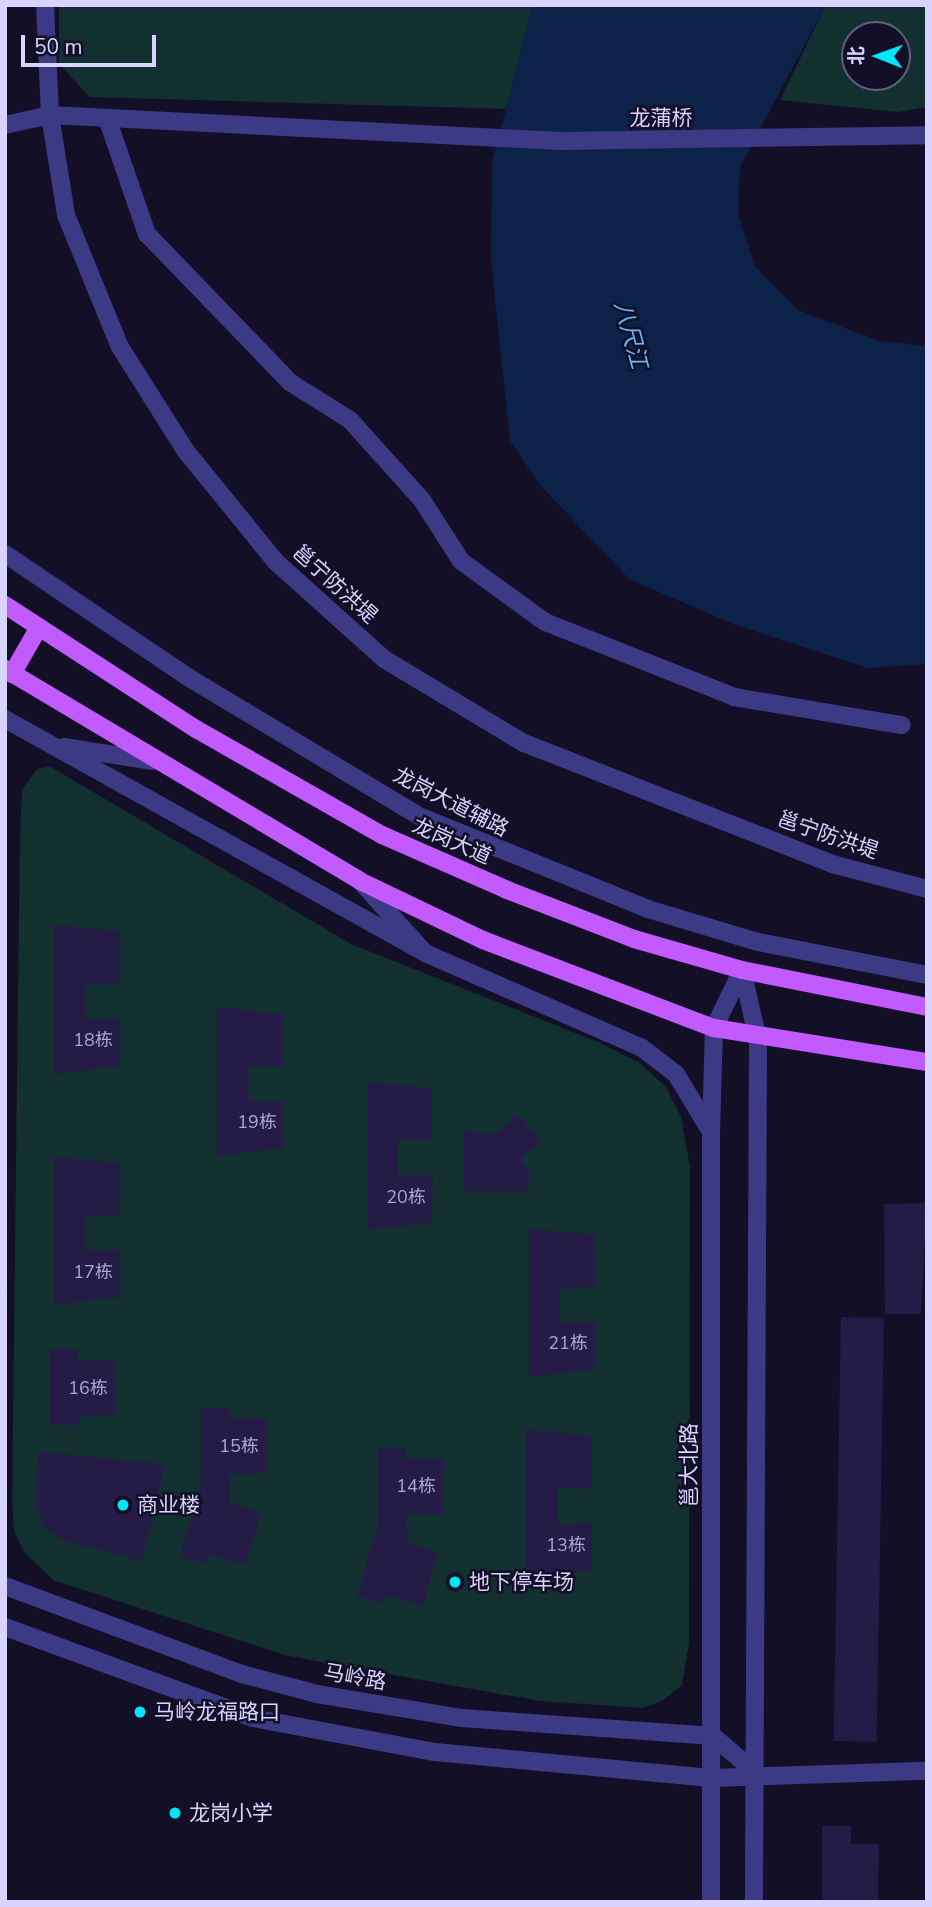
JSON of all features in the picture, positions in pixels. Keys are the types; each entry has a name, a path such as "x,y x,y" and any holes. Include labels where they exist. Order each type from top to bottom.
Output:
{"main road":[{"name":"龙岗大道","path":"5,605 196,729 382,835 621,934 742,970 927,1007"},
{"path":"39,626 9,672 152,761 360,881 483,940 714,1028 758,1040 927,1062"}],"street":[{"name":"邕宁防洪堤","path":"45,5 50,115 66,215 120,348 185,450 276,562 384,659 524,743 832,864 927,889"},
{"name":"龙蒲桥","path":"5,125 50,115 108,121 560,141 927,135"},
{"path":"108,121 147,234 291,383 350,420 422,500 461,561 545,622 734,697 902,725"},
{"name":"龙岗大道辅路","path":"5,555 191,679 419,817 648,909 758,942 927,975"},
{"path":"5,719 425,953 642,1048 676,1074 711,1134"},
{"path":"51,744 152,761"},
{"path":"360,881 425,953"},
{"path":"714,1028 742,970"},
{"path":"742,970 758,1040 754,1902"},
{"name":"邕大北路","path":"711,1902 711,1134 714,1028"},
{"name":"马岭路","path":"5,1586 242,1674 336,1698 462,1718 713,1736"},
{"path":"5,1628 265,1720 435,1752 711,1777 755,1772 927,1771"},
{"path":"713,1736 755,1772"}],"green space":[{"path":"59,5 533,5 506,109 90,97 59,64"},
{"path":"826,5 927,5 927,107 898,112 780,100"},
{"path":"49,766 351,944 598,1042 640,1063 666,1087 681,1117 690,1167 689,1643 682,1685 662,1701 642,1708 540,1701 288,1656 53,1580 24,1552 14,1531 12,1500 20,832 22,790 37,769"}],"water":[{"name":"八尺江","path":"533,5 826,5 740,167 738,214 755,266 798,310 879,341 927,346 927,664 868,668 733,624 629,579 540,485 510,441 491,260 492,163"}],"building":[{"path":"54,925 120,931 120,984 85,984 85,1019 120,1019 120,1066 54,1074"},
{"path":"217,1007 283,1014 283,1066 249,1066 249,1101 283,1101 283,1148 217,1156"},
{"path":"367,1082 432,1088 432,1140 398,1140 398,1175 433,1175 432,1222 367,1230"},
{"path":"517,1114 541,1141 520,1160 529,1170 529,1191 464,1191 464,1130 495,1135"},
{"path":"54,1157 120,1163 119,1215 85,1215 85,1250 120,1250 120,1297 54,1305"},
{"path":"927,1203 921,1314 885,1314 884,1204"},
{"path":"529,1229 595,1235 595,1287 560,1287 560,1322 595,1322 595,1369 529,1377"},
{"path":"841,1317 884,1318 877,1742 834,1741"},
{"path":"50,1350 78,1350 78,1361 116,1361 116,1415 79,1416 79,1425 50,1425"},
{"path":"201,1408 229,1408 229,1418 267,1418 267,1473 230,1474 230,1503 261,1512 246,1565 210,1555 208,1564 180,1556 201,1483"},
{"path":"526,1430 592,1436 592,1489 558,1488 558,1524 592,1523 592,1570 526,1579"},
{"path":"378,1448 406,1448 406,1459 444,1458 444,1514 406,1514 407,1543 438,1552 423,1606 387,1595 385,1604 357,1596 378,1525"},
{"path":"38,1452 165,1464 142,1561 62,1540 43,1527 36,1505"},
{"path":"822,1826 851,1826 851,1844 879,1844 878,1902 822,1902"}],"place":[{"name":"商业楼","path":"123,1505"},
{"name":"地下停车场","path":"455,1582"},
{"name":"马岭龙福路口","path":"140,1712"},
{"name":"龙岗小学","path":"175,1813"}]}
